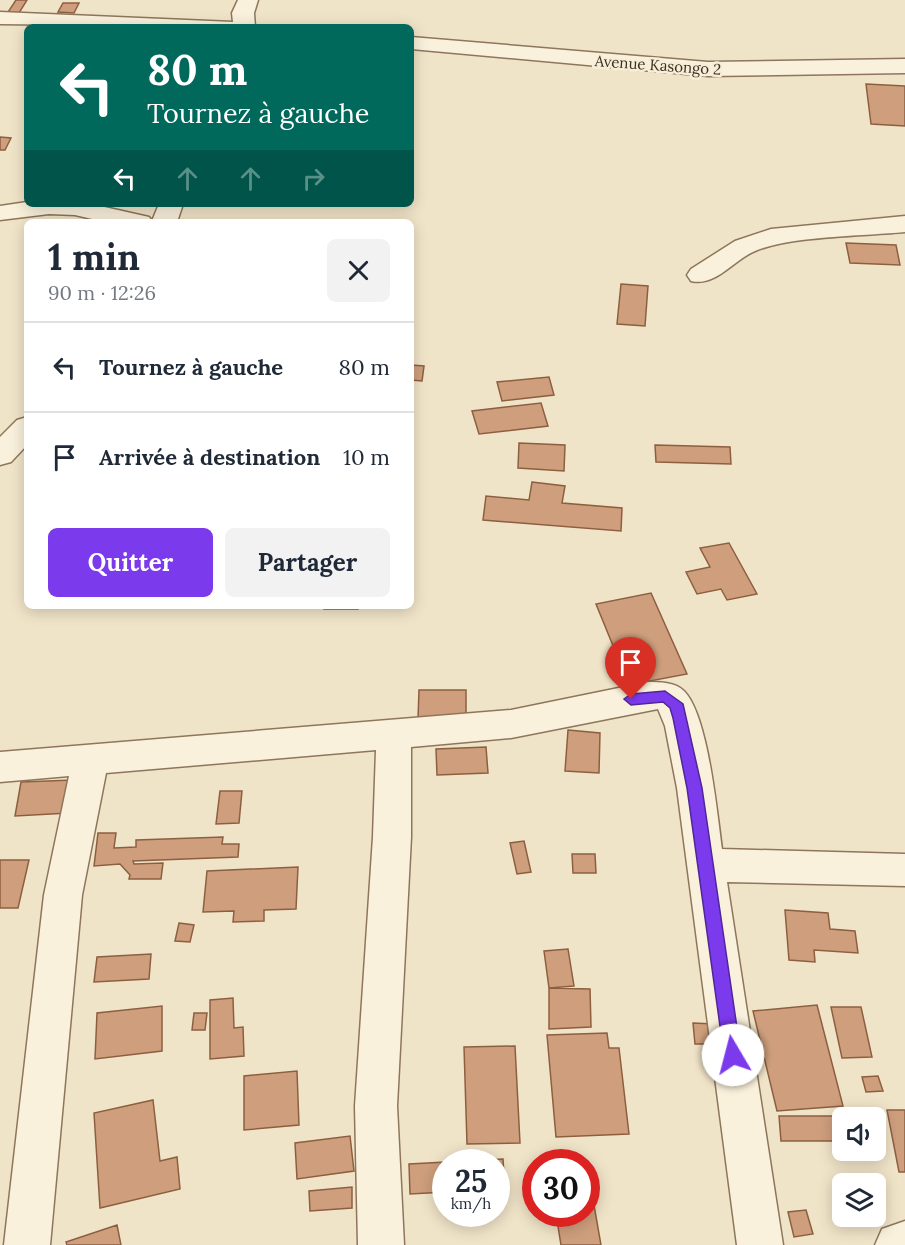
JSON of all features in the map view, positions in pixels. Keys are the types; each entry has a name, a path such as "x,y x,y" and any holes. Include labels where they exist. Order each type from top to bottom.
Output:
{"street":[{"path":"244,24 243,14 248,0"},
{"path":"0,18 151,24"},
{"name":"Avenue Kasongo 2","path":"414,43 708,69 905,66"},
{"path":"0,213 68,207 126,219"},
{"path":"700,275 754,241 771,237 905,224"},
{"path":"0,455 24,430"},
{"path":"0,767 511,724 648,696 670,698 676,704 680,718 695,788 760,1245"},
{"path":"381,1245 376,1106 392,837 394,733"},
{"path":"27,1245 63,895 90,761"},
{"path":"706,865 905,870"},
{"path":"898,1245 905,1244"}],"building":[{"path":"16,0 27,0 19,13 8,12"},
{"path":"63,3 79,3 74,13 58,12"},
{"path":"866,84 905,86 905,126 871,124"},
{"path":"0,137 11,138 5,150 0,150"},
{"path":"846,243 896,245 900,265 850,263"},
{"path":"621,284 648,286 645,326 617,324"},
{"path":"414,365 424,366 422,381 414,380"},
{"path":"549,377 554,395 502,401 497,382"},
{"path":"541,403 548,426 479,434 472,411"},
{"path":"519,443 565,445 564,471 518,468"},
{"path":"655,445 730,447 731,464 656,462"},
{"path":"532,482 565,486 562,503 622,508 621,531 483,520 486,496 529,500"},
{"path":"729,543 757,594 727,600 721,589 697,594 686,572 710,567 700,548"},
{"path":"651,593 687,674 629,685 596,604"},
{"path":"419,690 466,690 466,719 418,719"},
{"path":"568,730 600,733 599,773 565,771"},
{"path":"486,747 488,773 437,775 436,749"},
{"path":"73,780 69,813 15,816 21,782"},
{"path":"220,791 242,791 239,823 216,824"},
{"path":"98,833 116,833 114,848 136,847 136,840 223,837 222,844 239,844 238,857 133,861 134,864 163,863 161,879 129,879 130,875 120,864 94,866"},
{"path":"524,841 531,872 517,874 510,843"},
{"path":"572,854 595,854 596,873 573,873"},
{"path":"0,860 29,860 18,908 0,908"},
{"path":"298,867 296,909 264,910 264,921 233,922 234,911 203,912 207,871"},
{"path":"785,910 828,913 830,929 855,931 858,953 814,950 815,962 789,960"},
{"path":"179,923 194,925 190,942 175,941"},
{"path":"568,949 574,986 549,988 544,951"},
{"path":"151,954 149,979 94,982 97,957"},
{"path":"549,988 590,989 591,1027 549,1029"},
{"path":"233,998 234,1028 243,1027 244,1056 210,1059 210,1000"},
{"path":"817,1005 843,1106 777,1111 753,1011"},
{"path":"162,1006 162,1051 95,1059 97,1013"},
{"path":"831,1007 861,1007 872,1057 842,1058"},
{"path":"194,1013 207,1013 205,1030 192,1030"},
{"path":"693,1023 714,1024 716,1044 695,1044"},
{"path":"607,1033 609,1048 619,1048 629,1134 556,1137 547,1035"},
{"path":"515,1046 520,1143 467,1144 464,1047"},
{"path":"297,1071 299,1125 244,1130 244,1076"},
{"path":"878,1076 883,1091 866,1092 862,1077"},
{"path":"153,1100 160,1161 177,1157 180,1189 100,1208 94,1113"},
{"path":"887,1110 905,1110 905,1172 899,1172"},
{"path":"779,1116 832,1116 832,1141 781,1141"},
{"path":"350,1136 354,1171 297,1179 295,1143"},
{"path":"432,1163 432,1193 410,1194 409,1164"},
{"path":"352,1187 352,1208 310,1211 309,1191"},
{"path":"806,1210 813,1234 794,1237 788,1212"},
{"path":"117,1225 121,1245 67,1245 66,1242"},
{"path":"558,1227 598,1227 601,1245 561,1245"}],"route":[{"path":"631,699 660,695 670,698 676,704 695,788 733,1055"}]}
